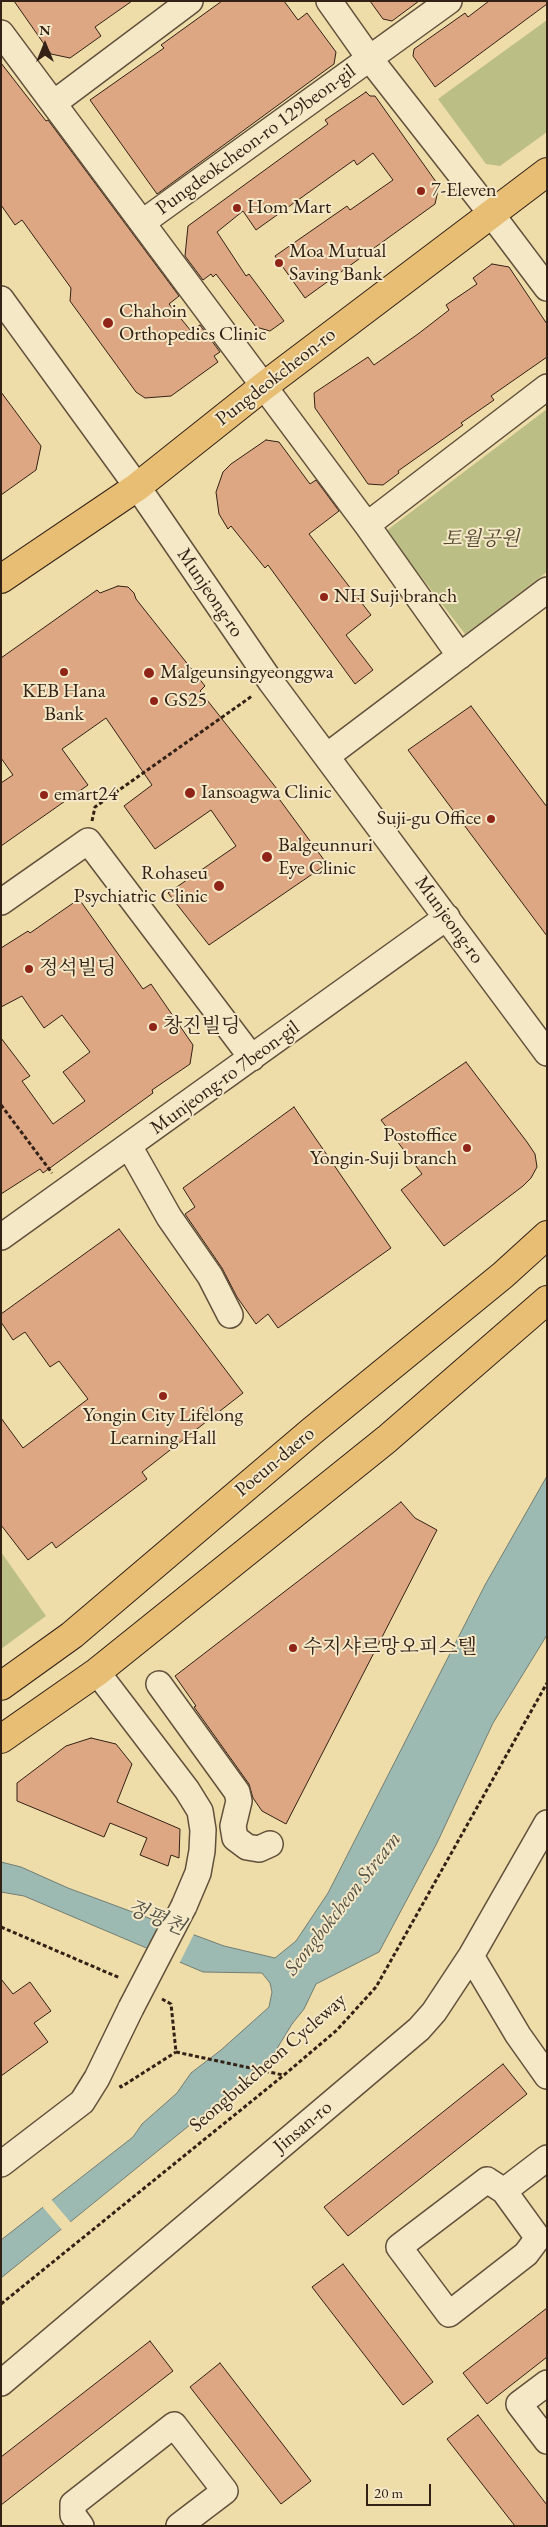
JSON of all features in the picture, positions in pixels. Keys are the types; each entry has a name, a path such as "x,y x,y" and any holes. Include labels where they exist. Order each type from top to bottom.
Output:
{"main road":[{"name":"Pungdeokcheon-ro","path":"1,579 137,487 264,386 491,212 547,172"},
{"name":"Poeun-daero","path":"1,1686 72,1635 312,1431 503,1275 547,1235"},
{"path":"1,1739 97,1672 387,1439 547,1300"}],"street":[{"path":"54,103 190,1"},
{"path":"329,1 370,59 491,212 547,288"},
{"name":"Pungdeokcheon-ro 129beon-gil","path":"143,222 449,1"},
{"name":"Pungdeokcheon-ro 129beon-gil","path":"1,33 367,525 460,656"},
{"name":"Munjeong-ro","path":"1,299 137,487 271,682 547,1053"},
{"path":"367,525 547,387"},
{"path":"327,756 547,590"},
{"path":"1,902 88,840 252,1058"},
{"name":"Munjeong-ro 7beon-gil","path":"1,1237 447,917"},
{"path":"129,1146 169,1217 210,1276 230,1315"},
{"path":"1,2164 82,2102 104,2064 184,1906 198,1873 203,1830 200,1811 187,1790 97,1672"},
{"path":"159,1684 205,1744 237,1792 239,1801 232,1826 235,1838 247,1847 259,1849 270,1844"},
{"path":"171,1769 205,1744"},
{"name":"Jinsan-ro","path":"1,2382 418,2029 434,2012 471,1956 547,1823"},
{"path":"471,1956 518,2035 547,2076"},
{"path":"504,2191 547,2158"},
{"path":"487,2180 504,2191 542,2238 526,2254 449,2314 399,2247 487,2180"},
{"path":"547,2383 519,2404 547,2441"},
{"path":"71,2522 73,2504 174,2425 225,2491 180,2526"}],"path":[{"path":"88,840 95,807 271,682"},
{"path":"1,1105 66,1191"},
{"name":"Seongbukcheon Cycleway","path":"1,2304 284,2075 337,2030 376,1987 547,1683"},
{"path":"1,1927 92,1964 127,1982"},
{"path":"154,1995 171,2004 176,2052"},
{"path":"104,2064 121,2087 176,2052 284,2075"}],"green space":[{"path":"547,20 547,132 500,166 486,164 438,99"},
{"name":"토월공원","path":"547,409 547,572 465,634 386,531"},
{"path":"1,1552 46,1616 1,1649"}],"water":[{"name":"Seongbokcheon Stream","path":"547,1476 547,1635 493,1723 437,1843 379,1952 316,1984 304,2009 292,2024 270,2060 1,2278 1,2240 133,2137 142,2124 177,2093 191,2073 221,2050 269,2007 272,1992 270,1983 262,1973 203,1972 24,1896 1,1892 1,1862 21,1867 68,1888 224,1946 275,1958 296,1941 328,1893 485,1585"}],"pier":[{"path":"164,1921 195,1932 179,1964 148,1952"},
{"path":"50,2198 72,2224 63,2231 41,2205"}],"building":[{"path":"14,1 132,1 95,27 101,36 70,58 51,54"},
{"path":"222,1 284,1 298,20 307,13 336,52 334,64 157,194 90,100 164,48 161,45"},
{"path":"370,1 419,1 392,21 383,19"},
{"path":"489,1 547,1 547,4 435,87 413,56 414,49 465,13 468,17"},
{"path":"1,63 46,121 48,120 179,296 169,304 191,331 200,325 220,352 214,356 218,362 171,396 145,398 136,392 70,301 71,288 22,220 15,225 1,205"},
{"path":"366,92 370,96 375,96 439,186 435,204 305,298 275,256 347,206 350,210 393,180 373,153 357,165 354,160 256,230 243,211 217,232 246,276 249,274 284,321 270,331 256,327 216,274 213,277 211,274 203,280 185,256 188,226 328,124 325,120"},
{"path":"492,264 509,267 547,324 547,357 491,396 494,400 461,423 463,425 398,471 399,473 383,485 368,484 315,408 314,393 368,357 374,365 418,334 449,310 446,305 477,284 473,278"},
{"path":"1,392 41,446 36,470 1,495"},
{"path":"266,440 279,442 310,484 316,480 339,511 309,534 371,615 346,635 373,670 355,684 268,565 265,568 231,526 228,529 219,514 216,492 223,472 231,464"},
{"path":"118,586 128,587 134,593 136,599 205,686 200,691 277,789 274,792 327,864 209,945 168,893 236,846 211,810 155,849 124,806 152,785 106,718 62,749 88,785 1,846 1,783 13,775 1,758 1,658 97,590 100,593"},
{"name":"Suji-gu Office","path":"471,706 547,807 547,936 408,750"},
{"path":"79,899 143,989 151,984 193,1045 190,1064 152,1090 153,1093 43,1173 40,1169 1,1194 1,1038 30,1076 22,1081 53,1124 85,1101 63,1072 90,1052 62,1015 44,1028 22,996 1,1007 1,948 28,931 30,933"},
{"name":"Postoffice Yongin-Suji branch","path":"466,1062 527,1142 535,1154 537,1167 531,1178 523,1186 444,1246 401,1190 422,1174 381,1120"},
{"path":"294,1107 391,1248 278,1328 268,1314 256,1324 237,1297 222,1268 185,1214 195,1207 183,1188"},
{"name":"Yongin City Lifelong Learning Hall","path":"119,1229 243,1393 142,1472 147,1479 56,1548 52,1542 28,1560 1,1525 1,1418 23,1448 88,1399 59,1361 50,1367 25,1332 13,1340 1,1322 1,1314"},
{"name":"수지샤르망오피스텔","path":"401,1502 415,1518 437,1530 286,1824 262,1811 253,1798 249,1784 194,1707 196,1706 175,1676"},
{"path":"91,1738 116,1744 132,1764 117,1802 180,1829 179,1858 171,1855 168,1866 140,1855 147,1838 110,1823 104,1837 17,1801 17,1783 66,1746"},
{"path":"1,1979 13,1994 30,1982 51,2011 34,2023 48,2042 1,2076"},
{"path":"503,2064 527,2094 348,2236 324,2207"},
{"path":"343,2264 433,2382 403,2405 312,2287"},
{"path":"547,2308 547,2357 487,2404 463,2373"},
{"path":"150,2341 173,2371 1,2505 1,2457"},
{"path":"220,2363 311,2481 281,2504 190,2387"},
{"path":"478,2415 547,2505 547,2526 515,2526 447,2439"}],"place":[{"name":"7-Eleven","path":"421,191"},
{"name":"Hom Mart","path":"237,208"},
{"name":"Moa Mutual Saving Bank","path":"279,263"},
{"name":"Chahoin Orthopedics Clinic","path":"108,323"},
{"name":"NH Suji branch","path":"324,597"},
{"name":"KEB Hana Bank","path":"64,672"},
{"name":"Malgeunsingyeonggwa","path":"149,673"},
{"name":"GS25","path":"154,701"},
{"name":"Iansoagwa Clinic","path":"190,793"},
{"name":"emart24","path":"44,795"},
{"name":"Suji-gu Office","path":"491,819"},
{"name":"Balgeunnuri Eye Clinic","path":"267,857"},
{"name":"Rohaseu Psychiatric Clinic","path":"219,886"},
{"name":"정석빌딩","path":"29,969"},
{"name":"창진빌딩","path":"153,1027"},
{"name":"Postoffice Yongin-Suji branch","path":"467,1148"},
{"name":"Yongin City Lifelong Learning Hall","path":"163,1396"},
{"name":"수지샤르망오피스텔","path":"293,1648"}],"water label":[{"name":"정평천","path":"156,1918"}]}
